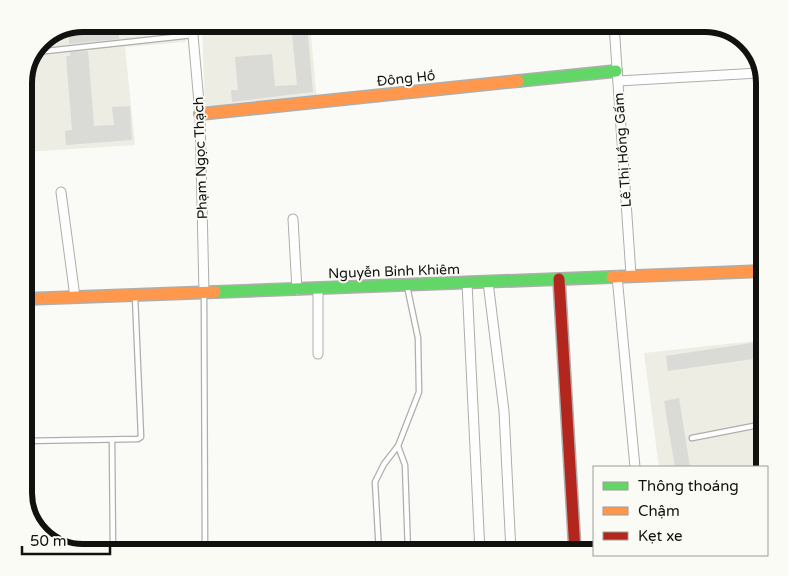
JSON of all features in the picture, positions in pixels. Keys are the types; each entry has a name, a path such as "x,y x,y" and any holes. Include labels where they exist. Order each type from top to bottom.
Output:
{"main road":[{"name":"Đông Hồ","path":"200,114 617,76"},
{"name":"Nguyễn Bỉnh Khiêm","path":"33,299 756,271"},
{"path":"559,279 574,544"}],"street":[{"name":"Phạm Ngọc Thạch","path":"193,32 200,114 204,293"},
{"name":"Lê Thị Hồng Gấm","path":"614,32 631,276"},
{"name":"Đông Hồ","path":"617,76 754,73"},
{"path":"61,192 75,297"},
{"path":"293,218 297,290"},
{"path":"617,276 636,466"},
{"path":"488,282 504,411 511,544"},
{"path":"466,283 480,544"},
{"path":"318,289 318,354"}],"lane":[{"path":"44,51 193,35"},
{"path":"379,544 375,482 384,464 398,446 419,392 418,338 407,286"},
{"path":"204,293 205,544"},
{"path":"33,441 138,439 142,432 135,295"},
{"path":"692,438 756,426"},
{"path":"112,440 113,544"},
{"path":"398,446 405,465 408,544"}],"shaded area":[{"path":"84,32 185,32 186,42 125,47 135,145 33,151 34,70 43,52 50,45 67,35"},
{"path":"202,32 311,32 317,102 205,113"},
{"path":"756,341 756,466 659,466 644,353"}],"building":[{"path":"84,32 119,32 119,39 69,44 68,35"},
{"path":"292,32 308,32 313,92 232,102 231,90 238,90 235,57 272,54 275,86 297,85"},
{"path":"88,51 94,126 114,125 112,107 130,106 132,140 66,145 65,131 72,130 66,56 70,56 70,52"},
{"path":"756,342 756,359 668,371 666,356"},
{"path":"679,398 690,466 675,466 664,401"}],"traffic: fast":[{"path":"518,81 616,71"},
{"path":"215,292 612,277"}],"traffic: slow":[{"path":"200,114 518,81"},
{"path":"612,277 756,271"},
{"path":"33,299 215,292"}],"traffic: jam":[{"path":"559,279 575,544"}]}
